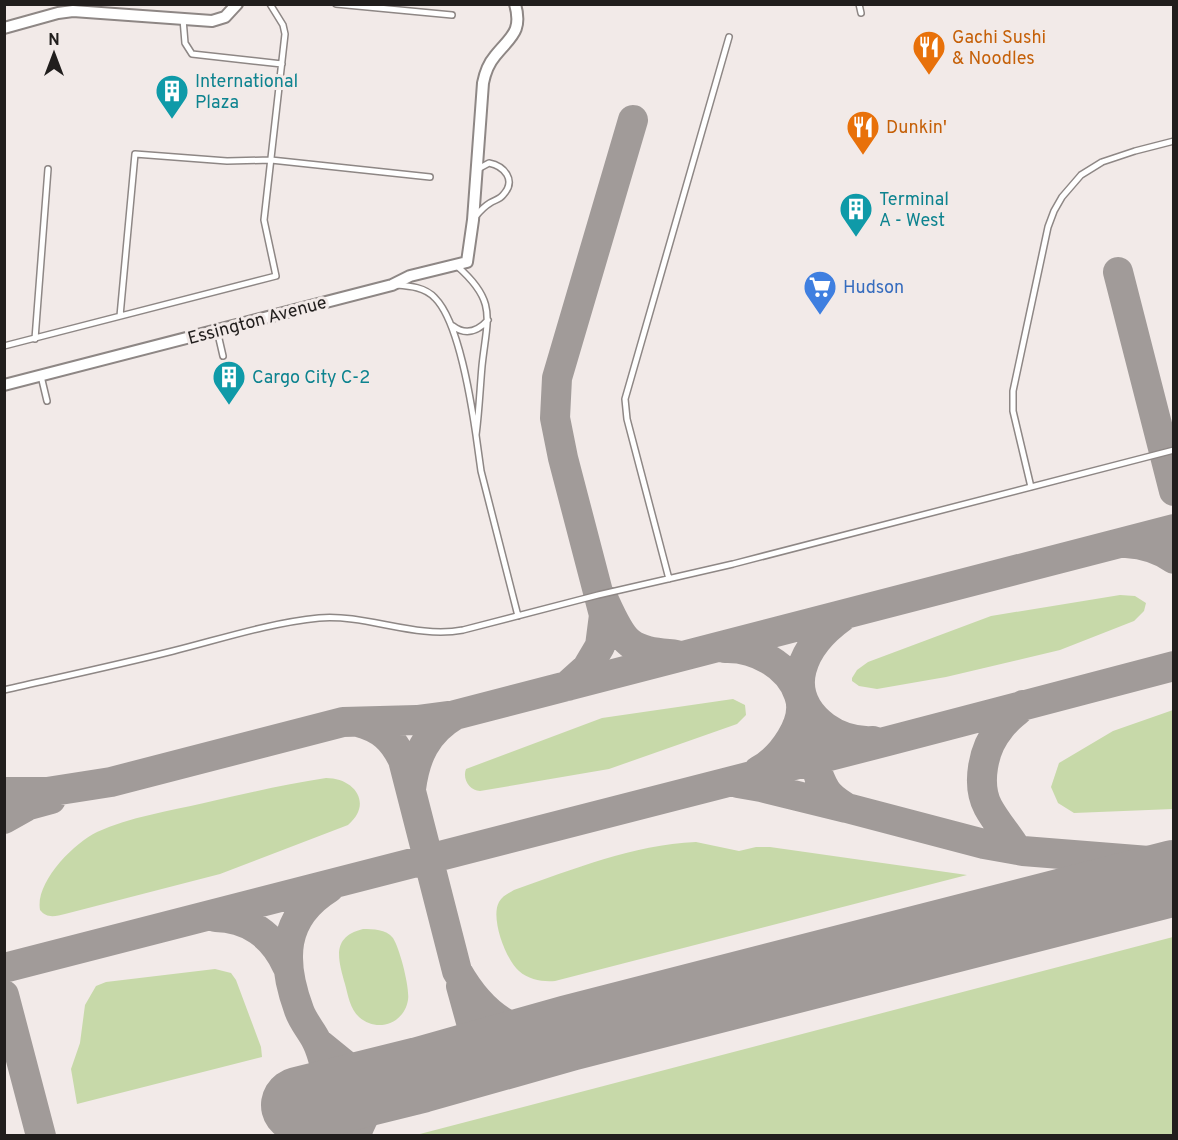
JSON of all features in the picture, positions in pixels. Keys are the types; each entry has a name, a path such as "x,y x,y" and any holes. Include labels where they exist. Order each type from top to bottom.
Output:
{"street":[{"path":"4,28 73,11 219,20 229,14 237,4"},
{"path":"456,265 467,262 473,220 483,83 494,57 514,35 518,23 515,4"},
{"name":"Essington Avenue","path":"4,386 392,285 410,276 456,265"}],"lane":[{"path":"336,4 452,15"},
{"path":"859,4 861,13"},
{"path":"4,346 276,276 264,224 284,29 273,5"},
{"path":"183,19 185,43 192,54 282,64"},
{"path":"669,579 627,419 625,399 729,37"},
{"path":"1031,487 1013,411 1013,398 1051,218 1068,188 1089,170 1115,157 1173,141"},
{"path":"120,316 135,154 227,161 271,160 430,177"},
{"path":"473,220 489,203 504,195 509,178 505,169 489,163 476,171"},
{"path":"35,339 48,169"},
{"path":"456,265 479,290 486,304 488,320 476,435"},
{"path":"392,285 415,287 429,292 452,325 470,394 481,471 518,616"},
{"path":"452,325 462,331 476,331 488,320"},
{"path":"217,330 223,356"},
{"path":"42,376 47,401"},
{"path":"4,690 281,623 340,618 427,631 451,632 669,579 1173,450"}],"green space":[{"path":"1120,595 1135,596 1146,603 1144,611 1134,621 1060,650 946,677 877,689 859,686 852,681 857,670 868,662 991,616"},
{"path":"733,699 745,705 746,715 737,724 609,769 480,791 470,787 465,777 466,769 602,718"},
{"path":"1173,710 1173,809 1074,813 1058,803 1051,787 1059,763 1113,731"},
{"path":"326,778 345,782 357,794 360,801 359,809 348,825 220,874 58,915 49,916 40,910 40,899 44,888 58,865 78,845 97,832 150,815"},
{"path":"696,842 739,851 770,847 967,875 555,981 541,981 532,978 514,966 505,949 496,918 499,902 506,895 514,890 604,859 649,848"},
{"path":"363,929 379,930 393,938 401,959 407,987 408,1000 401,1015 381,1025 366,1022 356,1014 348,997 340,966 341,943 346,937"},
{"path":"1173,937 1173,1135 416,1135"},
{"path":"215,969 231,973 236,980 261,1047 262,1057 77,1104 71,1069 80,1043 85,1005 96,986 106,982"}],"taxiway":[{"path":"567,686 587,668 600,646 604,615 563,458 555,418 557,378 633,120"},
{"path":"1118,272 1174,491"},
{"path":"4,792 47,792 111,782 343,722 417,720 455,715 1174,529"},
{"path":"1126,543 1151,548 1174,559"},
{"path":"603,598 618,629 630,643 647,651 677,655"},
{"path":"842,617 816,641 807,655 800,684 803,699 811,713 830,731 854,740 873,741"},
{"path":"725,648 748,651 770,660 787,675 799,695 800,717 791,739 776,758 758,771"},
{"path":"4,968 1174,666"},
{"path":"800,696 820,780 829,795 847,808 984,844 1023,851 1174,863"},
{"path":"1017,850 988,807 984,798 982,777 983,766 994,736 1023,705"},
{"path":"411,789 415,766 429,737 455,715"},
{"path":"358,722 385,735 403,760 457,971 471,993 489,1012 523,1031 540,1035 569,1033"},
{"path":"738,783 846,808"},
{"path":"4,819 29,805 51,799"},
{"path":"329,888 313,900 294,927 289,942 289,974 299,1010 320,1050 346,1136"},
{"path":"215,917 238,920 258,930 275,946 287,966"},
{"path":"461,986 481,1058"},
{"path":"4,995 41,1136"},
{"path":"318,1043 345,1065 360,1073 403,1079"},
{"path":"356,1136 368,1110 387,1090 403,1079"}],"runway":[{"path":"299,1105 420,1075 569,1033 1174,878"}],"place":[{"name":"Gachi Sushi & Noodles","path":"929,76"},
{"name":"International Plaza","path":"172,120"},
{"name":"Dunkin'","path":"863,156"},
{"name":"Terminal A - West","path":"856,238"},
{"name":"Hudson","path":"820,316"},
{"name":"Cargo City C-2","path":"229,406"}]}
